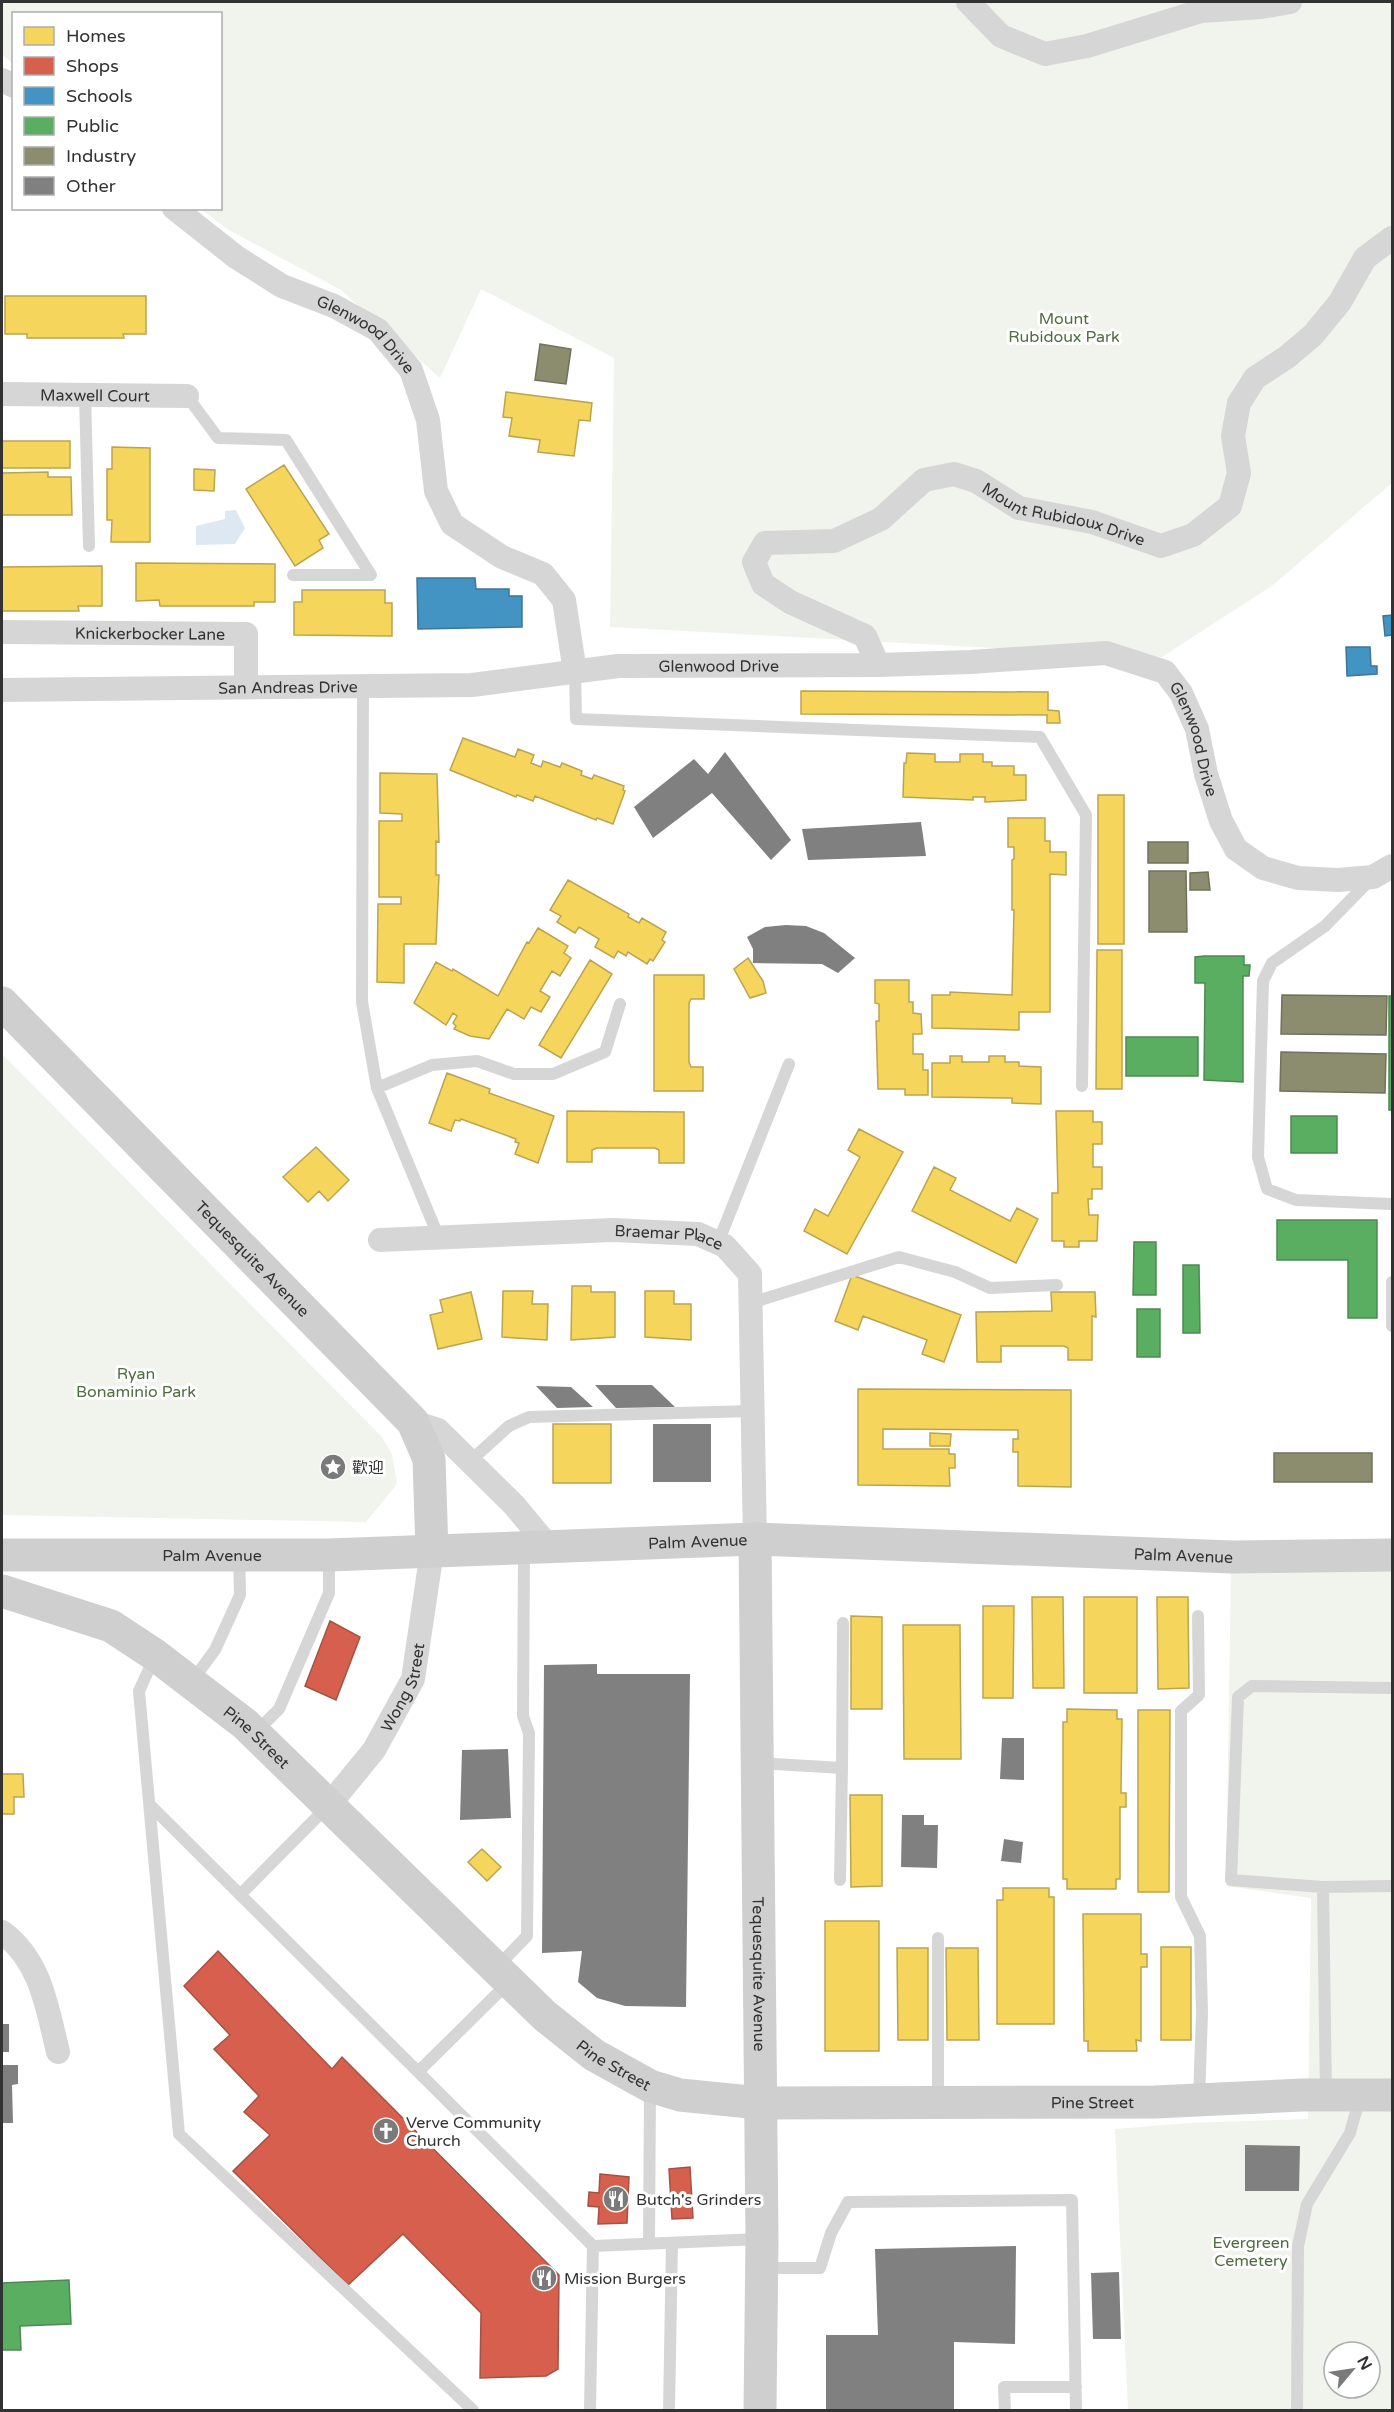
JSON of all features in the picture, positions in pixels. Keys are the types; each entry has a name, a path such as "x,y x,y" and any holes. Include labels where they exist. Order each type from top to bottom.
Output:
{"street":[{"path":"968,2 1001,36 1045,54 1088,46 1201,10 1261,7 1290,2"},
{"name":"Glenwood Drive","path":"177,210 236,257 282,286 334,306 378,330 411,370 428,420 436,490 452,524 502,557 543,574 564,600 575,672 618,666 878,665 970,662 1106,653 1165,672 1181,693 1197,729 1206,774 1221,821 1236,849 1263,868 1298,878 1338,880 1383,872"},
{"name":"Mount Rubidoux Drive","path":"878,665 865,636 790,602 763,584 754,562 765,543 834,541 881,519 924,480 954,474 976,481 1019,508 1092,522 1161,546 1193,535 1230,506 1239,473 1233,436 1239,403 1256,378 1287,357 1313,335 1340,303 1365,258 1392,238"},
{"name":"Maxwell Court","path":"2,394 187,396"},
{"name":"Knickerbocker Lane","path":"2,632 246,634 246,687"},
{"name":"San Andreas Drive","path":"2,690 472,685 575,672"},
{"name":"Tequesquite Avenue","path":"2,1003 413,1422 429,1459 432,1551"},
{"name":"Braemar Place","path":"380,1240 613,1230 698,1234 725,1246 750,1274 755,1539"},
{"path":"413,1422 438,1430 514,1506 537,1548"},
{"name":"Tequesquite Avenue","path":"755,1539 761,2253 760,2410"},
{"name":"Palm Avenue","path":"2,1555 329,1555 755,1539 1232,1557 1392,1555"},
{"name":"Wong Street","path":"329,1805 374,1749 413,1679 432,1551"},
{"name":"Pine Street","path":"2,1591 111,1626 191,1682 255,1733 544,2016 594,2055 650,2086 680,2095 760,2103 1155,2102 1326,2095 1392,2096"},
{"path":"2,1932 16,1942 41,1981 58,2052"}],"lane":[{"path":"85,395 89,546"},
{"path":"187,396 218,438 286,440 371,575 293,575"},
{"path":"575,672 576,719 1040,737 1086,815 1082,1086"},
{"path":"363,686 362,1002 377,1088 439,1238"},
{"path":"1383,872 1325,926 1272,963 1263,981 1258,1157 1267,1189 1296,1200 1392,1204"},
{"path":"377,1088 432,1065 477,1061 514,1074 553,1074 605,1052 620,1004"},
{"path":"718,1243 789,1064"},
{"path":"751,1303 899,1257 955,1272 990,1288 1057,1285"},
{"path":"1392,1282 1392,1326"},
{"path":"469,1462 509,1426 529,1417 753,1411"},
{"path":"418,2072 502,1975 527,1936 529,1733 523,1716 537,1548"},
{"path":"191,1682 215,1650 240,1595 239,1554"},
{"path":"255,1733 279,1709 329,1593 329,1555"},
{"path":"1198,1616 1199,1695 1181,1711 1181,1897 1200,1936 1202,2013 1199,2100"},
{"path":"840,1880 843,1623"},
{"path":"155,1655 139,1691 179,2133 473,2410"},
{"path":"1392,1688 1252,1686 1238,1697 1231,1880 1323,1887 1392,1886"},
{"path":"758,1762 842,1768"},
{"path":"150,1805 593,2246 590,2410"},
{"path":"240,1895 329,1805"},
{"path":"1323,1887 1326,2095"},
{"path":"938,1938 938,2102"},
{"path":"649,2244 650,2086"},
{"path":"1297,2410 1298,2246 1307,2204 1350,2133 1360,2096"},
{"path":"593,2246 672,2243 761,2253 820,2268 831,2233 848,2202 1072,2200 1076,2410"},
{"path":"669,2410 672,2243"},
{"path":"1005,2410 1005,2387 1076,2387"}],"green space":[{"name":"Mount Rubidoux Park","path":"2,2 1392,2 1392,483 1273,585 1162,657 610,627 614,358 481,289 440,378 341,290 227,229 202,210 222,210 222,12 12,12 12,63 2,54"},
{"name":"Ryan Bonaminio Park","path":"2,1054 381,1436 392,1454 397,1484 366,1522 2,1515"},
{"name":"Evergreen Cemetery","path":"1231,1568 1392,1568 1392,2410 1128,2410 1115,2129 1189,2123 1308,2119 1311,1898 1226,1886"}],"shaded area":[{"path":"236,510 245,528 235,544 196,545 196,526 225,519 225,511"}],"building: Homes":[{"path":"5,296 146,296 146,334 123,334 124,338 27,338 27,334 5,334"},
{"path":"506,392 592,403 590,421 579,420 574,456 538,452 540,440 509,436 512,418 503,417"},
{"path":"2,441 70,441 70,468 2,468"},
{"path":"112,447 150,448 150,542 111,542 112,520 107,520 107,469 112,469"},
{"path":"284,465 329,534 319,540 323,548 295,566 246,489"},
{"path":"194,469 215,470 214,491 194,490"},
{"path":"48,472 48,477 71,477 72,515 2,515 2,473"},
{"path":"136,563 275,564 275,602 254,602 254,606 160,606 159,600 136,601"},
{"path":"102,566 102,606 78,606 79,611 2,611 2,567"},
{"path":"302,590 385,590 385,603 392,603 392,636 294,635 294,602 302,602"},
{"path":"801,691 1048,692 1048,710 1059,711 1060,723 1047,723 1047,715 801,714"},
{"path":"463,738 515,757 518,749 534,755 531,763 541,767 543,761 560,767 562,763 582,771 581,775 592,779 594,775 624,786 625,791 613,824 597,818 596,820 535,796 533,801 517,795 516,797 450,770"},
{"path":"907,753 935,754 935,762 960,762 960,754 983,754 983,762 992,762 992,766 1014,766 1014,775 1026,775 1026,800 985,802 985,797 973,797 973,800 903,797 904,763 906,763"},
{"path":"380,773 437,774 439,842 436,841 436,875 439,875 436,944 404,944 404,983 377,982 378,904 401,904 401,897 379,897 379,821 402,821 402,814 380,813"},
{"path":"1098,795 1124,795 1124,944 1098,944"},
{"path":"1008,818 1045,818 1045,841 1050,841 1050,852 1066,852 1066,875 1050,874 1050,1012 1019,1012 1019,1030 932,1028 932,995 950,995 950,992 1012,995 1014,910 1012,910 1012,860 1014,859 1014,847 1008,847"},
{"path":"568,880 629,914 628,917 639,923 642,918 666,932 662,940 665,942 653,961 650,959 647,964 628,952 626,956 618,951 614,958 595,947 599,939 579,927 575,933 557,922 561,916 550,910"},
{"path":"538,928 568,946 564,953 571,958 560,976 552,971 540,991 550,997 541,1012 531,1007 524,1019 507,1009 489,1039 470,1036 454,1029 456,1026 453,1023 457,1016 453,1013 446,1025 414,1003 436,962 452,971 453,969 498,996 527,942 529,943"},
{"path":"1097,950 1122,950 1122,1089 1096,1089"},
{"path":"748,958 763,981 766,993 750,998 734,969"},
{"path":"590,960 612,974 561,1058 539,1045"},
{"path":"654,975 704,975 704,999 691,999 689,1003 689,1062 691,1067 703,1067 703,1091 654,1091"},
{"path":"875,980 909,980 909,1002 913,1002 913,1013 921,1014 922,1034 913,1034 913,1054 923,1054 923,1070 928,1070 928,1095 905,1095 905,1089 878,1089 876,1021 879,1021 879,1004 875,1003"},
{"path":"950,1056 962,1056 962,1062 989,1062 989,1056 1005,1056 1005,1062 1019,1062 1019,1066 1041,1067 1041,1104 1012,1103 1012,1098 932,1097 932,1063 950,1063"},
{"path":"447,1073 490,1089 489,1093 554,1116 538,1163 515,1154 519,1143 515,1142 516,1139 461,1119 460,1121 455,1120 451,1131 429,1123"},
{"path":"567,1111 684,1112 684,1163 659,1163 659,1150 655,1148 597,1148 592,1150 592,1162 567,1162"},
{"path":"1056,1111 1093,1111 1093,1122 1102,1122 1102,1144 1093,1144 1093,1167 1102,1167 1102,1189 1092,1189 1092,1199 1088,1199 1089,1215 1098,1215 1097,1241 1079,1241 1079,1247 1064,1247 1064,1241 1052,1241 1052,1193 1058,1193"},
{"path":"859,1129 903,1152 847,1254 804,1231 815,1209 828,1216 860,1157 848,1150"},
{"path":"316,1147 349,1180 328,1201 319,1191 308,1202 283,1177"},
{"path":"934,1167 956,1178 950,1190 1010,1221 1017,1208 1038,1219 1016,1263 912,1211"},
{"path":"852,1275 961,1315 944,1362 922,1354 927,1340 863,1316 858,1330 835,1321"},
{"path":"572,1286 591,1286 591,1292 615,1292 615,1337 571,1340"},
{"path":"503,1291 533,1291 532,1304 548,1304 547,1340 502,1337"},
{"path":"645,1291 674,1291 674,1304 691,1304 691,1340 645,1337"},
{"path":"471,1292 482,1339 438,1349 430,1315 443,1312 440,1300"},
{"path":"1051,1292 1095,1292 1096,1317 1092,1316 1092,1360 1068,1360 1068,1348 1064,1346 1001,1346 1001,1362 977,1362 976,1312 1052,1311"},
{"path":"858,1389 1071,1390 1071,1487 1018,1486 1018,1452 1013,1452 1013,1439 1018,1439 1018,1430 883,1429 883,1449 949,1449 949,1454 955,1454 955,1468 949,1468 950,1486 858,1485"},
{"path":"553,1424 611,1424 611,1483 553,1483"},
{"path":"930,1433 951,1434 950,1446 930,1446"},
{"path":"1032,1597 1063,1597 1064,1688 1033,1688"},
{"path":"1084,1597 1137,1597 1137,1693 1084,1693"},
{"path":"1157,1597 1188,1597 1189,1688 1158,1689"},
{"path":"983,1606 1014,1606 1013,1698 983,1698"},
{"path":"851,1616 882,1617 882,1709 851,1709"},
{"path":"903,1625 960,1625 961,1759 904,1759"},
{"path":"1067,1709 1117,1710 1117,1719 1122,1719 1121,1793 1126,1793 1126,1807 1120,1807 1120,1879 1116,1879 1116,1889 1067,1889 1067,1879 1063,1879 1063,1722 1067,1722"},
{"path":"1138,1710 1170,1710 1169,1892 1138,1892"},
{"path":"2,1774 23,1774 24,1797 14,1797 14,1814 2,1814"},
{"path":"850,1795 882,1795 882,1886 851,1887"},
{"path":"482,1849 501,1867 487,1881 468,1862"},
{"path":"1003,1888 1049,1888 1049,1897 1054,1897 1054,2024 997,2024 997,1900 1003,1900"},
{"path":"1083,1914 1141,1914 1141,1954 1147,1954 1147,1967 1141,1967 1141,2041 1136,2040 1137,2051 1088,2051 1088,2041 1084,2041"},
{"path":"825,1921 879,1921 879,2051 825,2051"},
{"path":"1161,1947 1191,1947 1191,2040 1161,2040"},
{"path":"897,1948 928,1948 928,2040 898,2040"},
{"path":"946,1948 978,1948 979,2040 947,2040"}],"building: Shops":[{"path":"330,1621 360,1637 336,1700 305,1686"},
{"path":"218,1951 332,2069 342,2057 559,2275 558,2369 546,2376 480,2378 481,2313 403,2234 348,2285 233,2171 270,2135 244,2112 259,2096 214,2049 230,2035 184,1986"},
{"path":"690,2167 693,2218 672,2219 669,2169"},
{"path":"600,2174 629,2177 627,2223 598,2224 599,2207 588,2206 589,2192 599,2193"}],"building: Schools":[{"path":"417,578 475,578 476,589 509,589 509,596 522,596 522,627 418,629"},
{"path":"1392,615 1392,635 1385,636 1383,616"},
{"path":"1346,647 1370,647 1371,666 1377,666 1377,674 1347,676"}],"building: Public":[{"path":"1244,956 1244,965 1250,965 1249,976 1243,976 1243,1082 1204,1080 1205,983 1195,983 1195,957"},
{"path":"1389,996 1392,996 1392,1110 1389,1110"},
{"path":"1126,1037 1198,1037 1198,1076 1126,1076"},
{"path":"1291,1116 1337,1116 1337,1153 1291,1153"},
{"path":"1277,1220 1377,1220 1377,1318 1348,1318 1348,1260 1277,1260"},
{"path":"1134,1242 1156,1242 1156,1295 1133,1295"},
{"path":"1183,1265 1199,1265 1200,1333 1183,1333"},
{"path":"1137,1309 1160,1309 1160,1357 1137,1357"},
{"path":"69,2280 71,2324 20,2326 21,2350 2,2350 2,2283"}],"building: Industry":[{"path":"540,344 571,349 566,384 535,380"},
{"path":"1148,842 1188,842 1188,863 1148,863"},
{"path":"1149,871 1186,871 1187,932 1149,932"},
{"path":"1208,872 1210,890 1190,890 1190,873"},
{"path":"1282,995 1387,996 1386,1035 1281,1034"},
{"path":"1281,1052 1386,1054 1385,1093 1280,1091"},
{"path":"1274,1453 1372,1453 1372,1482 1274,1482"}],"building: Other":[{"path":"725,752 791,840 771,860 712,793 653,838 634,807 694,759 708,774"},
{"path":"921,822 926,856 808,860 802,829"},
{"path":"806,926 824,933 855,958 838,973 822,964 753,963 753,949 747,937 765,927"},
{"path":"595,1385 652,1385 675,1407 616,1408"},
{"path":"536,1386 571,1387 593,1407 557,1408"},
{"path":"653,1424 711,1424 711,1482 653,1482"},
{"path":"597,1664 597,1674 690,1674 686,2007 625,2006 597,1998 578,1982 582,1951 542,1953 544,1665"},
{"path":"1002,1738 1024,1738 1024,1780 1000,1779"},
{"path":"508,1749 511,1818 460,1820 462,1750"},
{"path":"902,1815 924,1815 924,1825 938,1825 937,1868 901,1867"},
{"path":"1004,1839 1023,1842 1021,1863 1001,1861"},
{"path":"2,2024 9,2024 9,2052 2,2052"},
{"path":"2,2065 18,2065 18,2084 12,2085 13,2123 2,2123"},
{"path":"1245,2145 1300,2146 1299,2191 1245,2191"},
{"path":"1016,2246 1015,2344 954,2342 954,2410 826,2410 826,2335 878,2335 875,2249"},
{"path":"1119,2272 1121,2339 1093,2339 1091,2273"}],"place":[{"name":"歡迎","path":"333,1467"},
{"name":"Verve Community Church","path":"386,2131"},
{"name":"Butch's Grinders","path":"616,2199"},
{"name":"Mission Burgers","path":"544,2278"}]}
